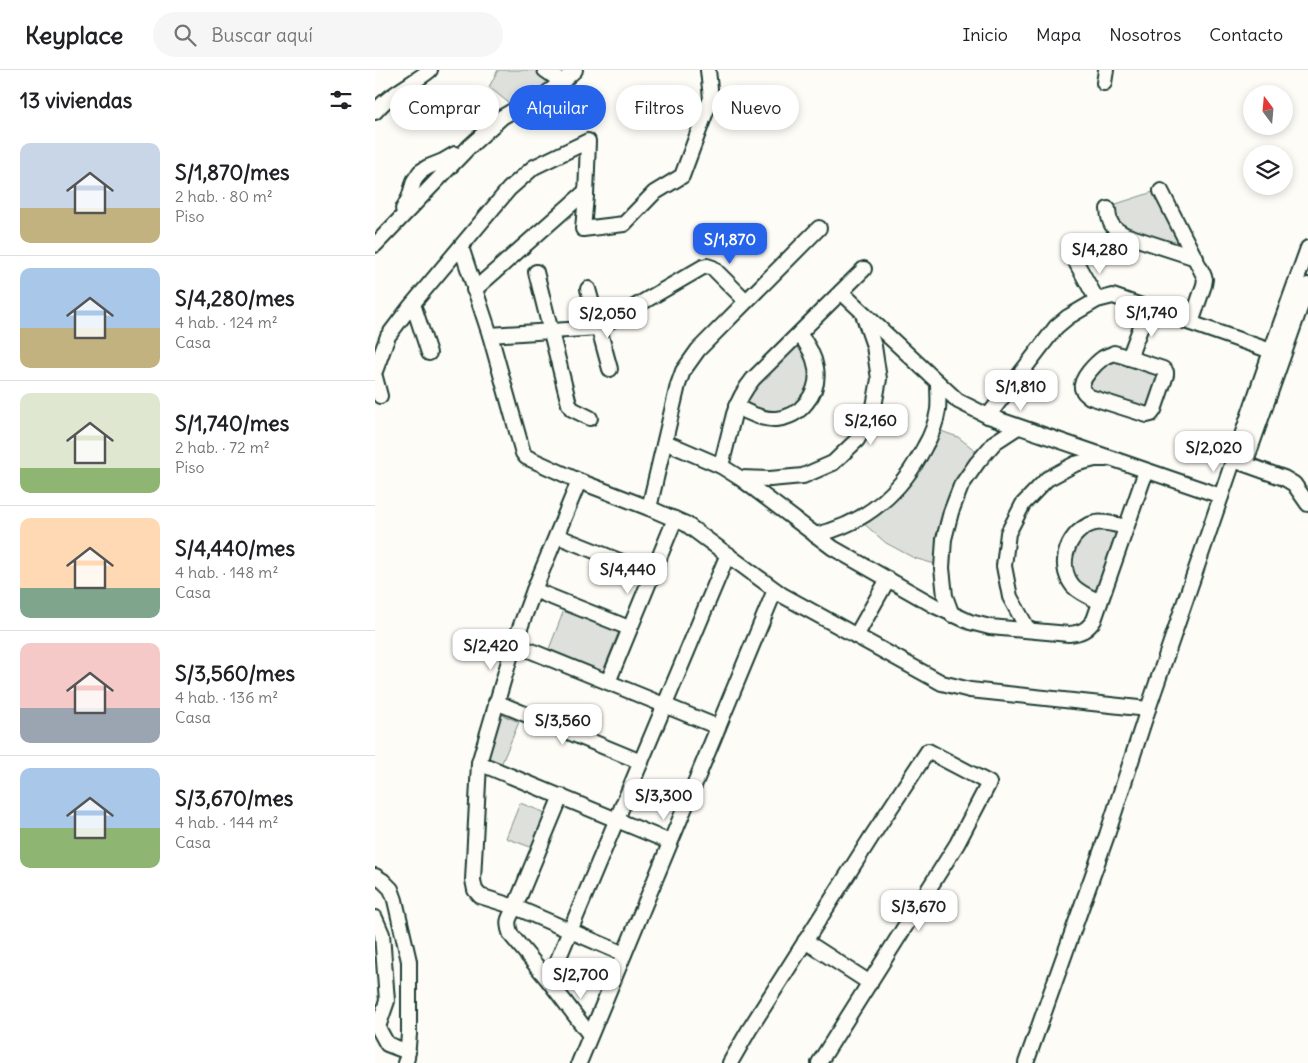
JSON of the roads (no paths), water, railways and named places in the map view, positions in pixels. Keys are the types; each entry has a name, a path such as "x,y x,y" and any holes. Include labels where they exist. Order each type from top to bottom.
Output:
{"street":[{"path":"408,85 430,70"},
{"path":"545,70 562,82"},
{"path":"375,245 395,223 409,198 414,181 420,172 469,147 502,117 521,106 539,99 575,70"},
{"path":"375,371 388,336 509,189 534,167 588,141 583,229 625,224 654,193 682,176 711,98 708,70"},
{"path":"375,94 390,97"},
{"path":"375,112 379,106 390,98"},
{"path":"474,290 586,191"},
{"path":"1161,191 1205,279 1191,323"},
{"path":"1107,209 1109,221 1115,230 1196,258"},
{"path":"649,508 683,371 698,350 819,228"},
{"path":"461,247 490,334 525,457 686,524 782,595 941,683 970,690 1148,709"},
{"path":"1239,462 1271,351 1300,303 1308,248"},
{"path":"1077,264 1097,300"},
{"path":"490,334 599,328 707,266 713,268 746,301"},
{"path":"721,466 736,406 746,388 864,269"},
{"path":"536,272 569,404 571,409 590,418"},
{"path":"1026,1063 1107,835 1221,496 1239,462 1308,285"},
{"path":"588,289 610,369"},
{"path":"841,292 958,401 988,416 1018,427 1221,496"},
{"path":"988,416 1056,327 1068,317 1097,300 1113,296 1271,351"},
{"path":"413,304 429,353"},
{"path":"1129,358 1149,308"},
{"path":"741,478 770,479 803,476 833,463 857,440 873,412 879,379 874,346 863,312"},
{"path":"736,406 761,418 776,419 790,416 802,408 811,397 817,384 817,370 807,343 799,334"},
{"path":"1115,353 1129,358 1163,369 1166,372 1151,414 1147,415 1090,397 1082,388 1082,381 1093,367 1104,358 1115,353"},
{"path":"375,378 380,396"},
{"path":"815,535 831,531 857,520 879,505 900,485 916,463 930,437 938,411 938,383"},
{"path":"952,615 945,596 942,568 944,539 951,512 961,486 977,463 995,442 1018,427"},
{"path":"665,442 721,466 741,478 833,548 952,615 989,627 1069,634 1080,633 1088,628 1094,620 1146,470"},
{"path":"1030,630 1010,597 1004,566 1008,533 1023,504 1047,479 1075,464 1109,458"},
{"path":"1239,462 1284,478 1294,484 1308,504"},
{"path":"579,480 514,644 479,763 473,880 475,890 480,896 515,908 624,954"},
{"path":"608,682 675,519"},
{"path":"1100,602 1082,593 1072,584 1066,573 1064,560 1067,547 1074,536 1085,527 1096,523 1109,523 1126,527"},
{"path":"557,536 652,574"},
{"path":"549,981 727,554"},
{"path":"857,636 888,579"},
{"path":"534,590 629,628"},
{"path":"579,1063 775,590"},
{"path":"514,644 718,727"},
{"path":"496,702 641,762"},
{"path":"730,1063 805,941 928,751 989,782 957,844 819,1063"},
{"path":"479,763 670,842"},
{"path":"561,796 515,908 508,919 507,926 511,935 590,1035"},
{"path":"375,876 391,889 409,961 409,1034 406,1058 387,1044 376,1025 387,1001 382,934 375,918"},
{"path":"805,941 870,983"}]}
